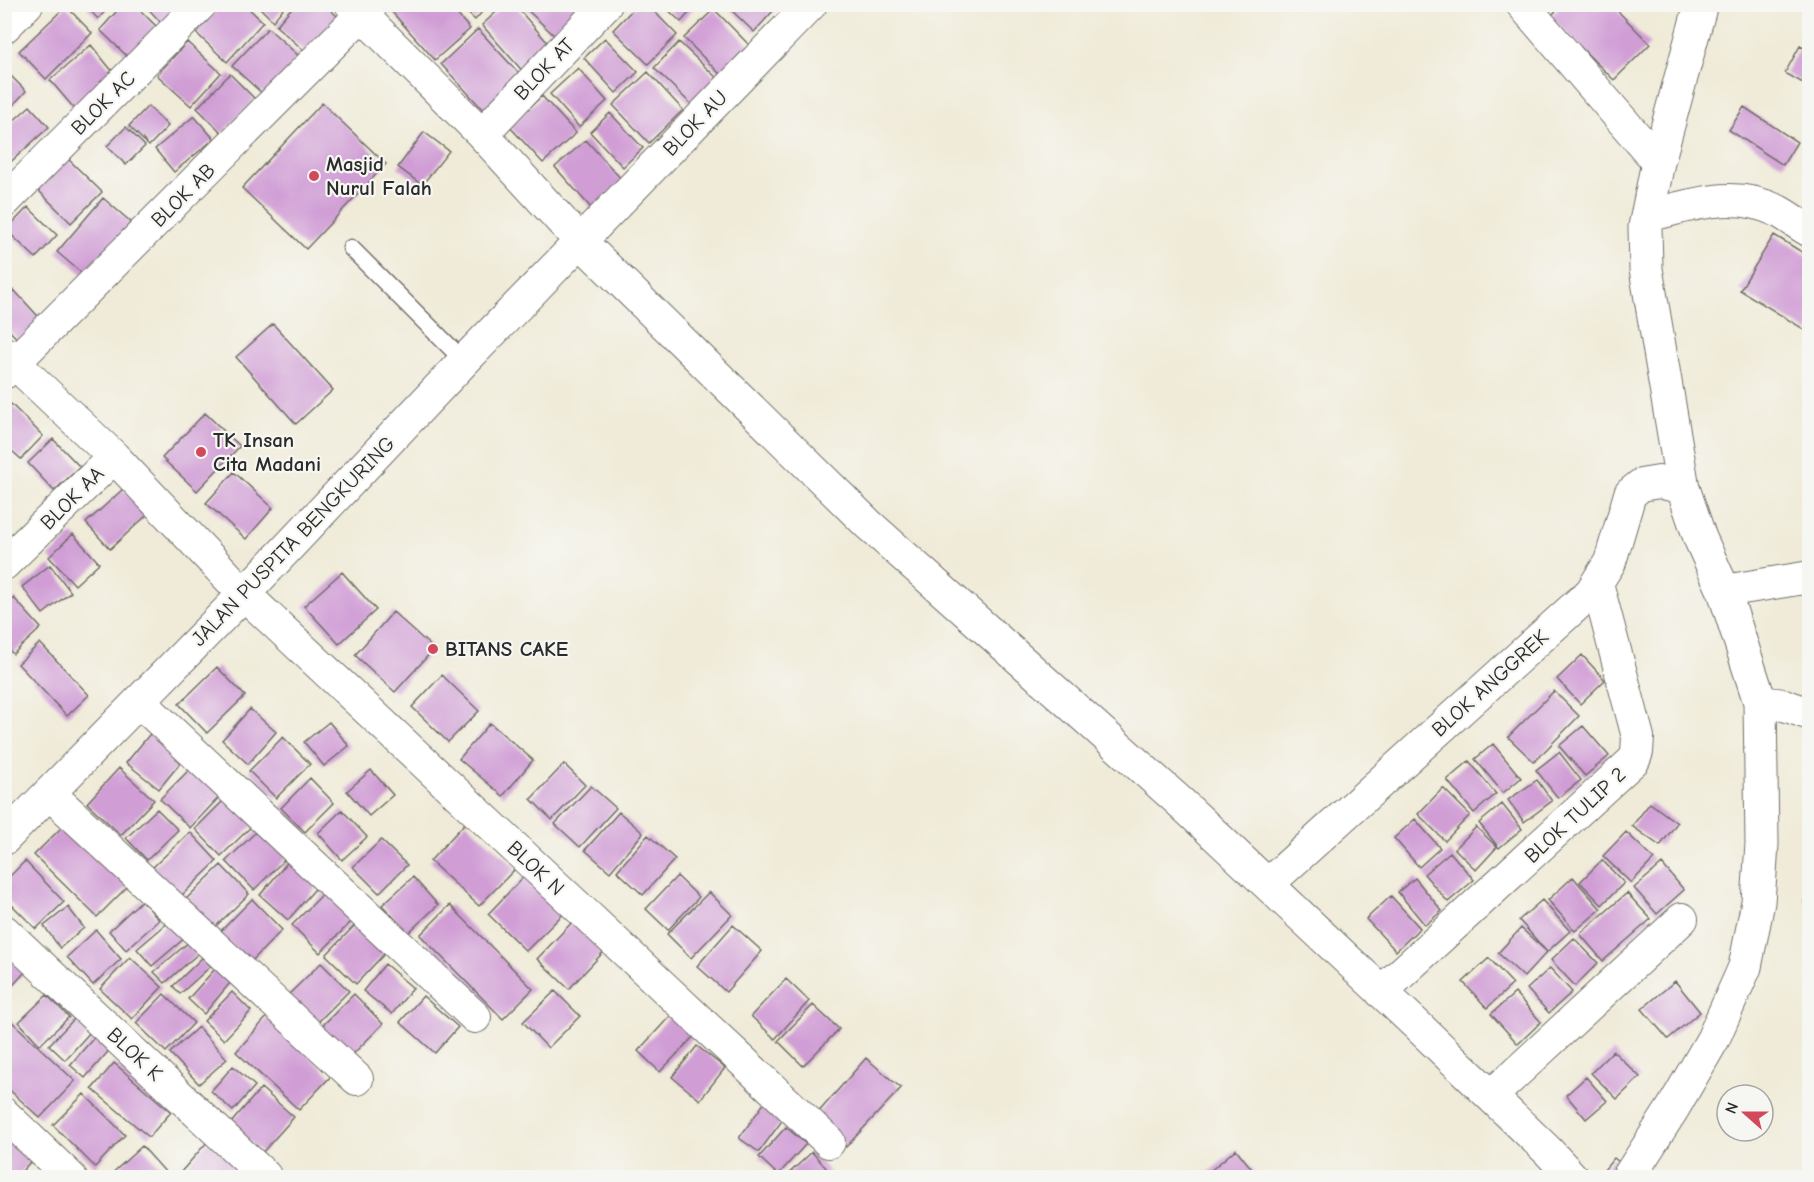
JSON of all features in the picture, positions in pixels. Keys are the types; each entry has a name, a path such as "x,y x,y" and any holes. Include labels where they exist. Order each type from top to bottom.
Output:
{"street":[{"path":"4,27 27,4"},
{"name":"BLOK AC","path":"4,202 201,4"},
{"name":"BLOK AT","path":"482,134 606,4"},
{"name":"BLOK AU","path":"580,240 811,4"},
{"path":"1522,4 1658,162"},
{"path":"1628,1178 1673,1108 1713,1039 1745,967 1758,902 1762,844 1760,702 1724,591 1700,538 1683,488 1646,268 1645,227 1658,162 1701,4"},
{"path":"361,8 580,240 868,524 1180,802 1491,1096 1573,1178"},
{"name":"BLOK AB","path":"8,363 361,8"},
{"path":"1647,216 1718,199 1743,200 1778,212 1809,231"},
{"name":"JALAN PUSPITA BENGKURING","path":"4,839 244,594 580,240"},
{"name":"BLOK N","path":"8,363 114,457 244,594 829,1142"},
{"name":"BLOK AA","path":"4,564 114,457"},
{"name":"BLOK ANGGREK","path":"1268,884 1591,592 1610,562 1630,494 1641,485 1659,482 1683,488"},
{"path":"1724,591 1809,577"},
{"name":"BLOK TULIP 2","path":"1381,992 1634,760 1638,737 1597,583"},
{"path":"140,702 475,1017"},
{"path":"1760,702 1784,705 1809,714"},
{"path":"50,794 357,1078"},
{"path":"1491,1096 1682,919"},
{"name":"BLOK K","path":"4,931 265,1176"},
{"path":"4,1114 71,1178"}],"lane":[{"path":"351,248 464,361"}],"building":[{"path":"84,4 112,4 98,19"},
{"path":"123,4 134,4 159,29 130,59 100,30"},
{"path":"144,4 186,4 163,25"},
{"path":"222,4 244,4 263,22 227,62 196,33"},
{"path":"256,4 287,4 273,21"},
{"path":"295,4 324,4 338,17 307,53 276,26"},
{"path":"400,4 448,4 470,29 435,60 392,12"},
{"path":"458,4 489,4 475,20"},
{"path":"505,4 514,4 554,50 526,75 482,25"},
{"path":"521,4 572,4 582,14 558,39"},
{"path":"638,4 647,4 677,35 648,64 613,30"},
{"path":"662,4 697,4 681,22"},
{"path":"725,4 768,4 774,10 754,32"},
{"path":"1563,4 1611,4 1650,44 1614,80 1550,17"},
{"path":"66,6 92,33 46,79 19,51"},
{"path":"714,9 752,48 723,77 684,38"},
{"path":"268,28 300,57 265,96 232,66"},
{"path":"478,29 525,80 488,115 441,64"},
{"path":"605,38 638,72 616,93 584,58"},
{"path":"187,42 221,73 191,106 157,75"},
{"path":"679,42 720,81 695,108 654,68"},
{"path":"91,45 118,78 78,113 50,80"},
{"path":"1800,46 1810,51 1810,87 1785,73"},
{"path":"578,68 607,101 579,127 550,94"},
{"path":"5,70 26,91 5,114"},
{"path":"648,72 683,110 649,143 613,105"},
{"path":"230,74 255,99 222,133 197,108"},
{"path":"542,96 576,133 543,163 509,126"},
{"name":"Masjid Nurul Falah","path":"322,103 386,164 306,249 242,188"},
{"path":"30,106 49,127 4,168 4,129"},
{"path":"148,106 168,126 149,146 129,126"},
{"path":"1744,107 1797,142 1783,165 1729,130"},
{"path":"610,113 643,148 623,167 590,132"},
{"path":"194,116 214,139 174,172 155,149"},
{"path":"126,127 145,146 126,165 107,146"},
{"path":"424,132 449,151 422,185 398,167"},
{"path":"586,140 623,181 592,209 555,167"},
{"path":"66,157 102,192 71,223 36,188"},
{"path":"103,198 131,222 85,276 57,252"},
{"path":"28,207 57,235 36,258 6,230"},
{"path":"1774,235 1810,257 1810,333 1740,290"},
{"path":"14,290 47,326 25,347 4,325 4,299"},
{"path":"273,324 333,390 296,424 236,357"},
{"path":"11,404 43,436 21,459 4,444 4,410"},
{"name":"TK Insan Cita Madani","path":"205,413 240,446 197,491 162,458"},
{"path":"53,439 80,467 54,491 28,463"},
{"path":"234,472 273,508 246,539 206,503"},
{"path":"123,489 147,515 110,549 86,523"},
{"path":"73,534 99,563 75,585 49,557"},
{"path":"50,565 71,592 43,614 22,587"},
{"path":"342,572 376,610 339,644 304,606"},
{"path":"14,598 41,628 13,654 4,645 4,607"},
{"path":"393,612 434,649 395,692 355,655"},
{"path":"40,643 89,695 67,716 18,664"},
{"path":"1582,655 1605,680 1580,704 1557,679"},
{"path":"217,667 245,696 207,733 179,704"},
{"path":"442,675 479,711 448,742 412,707"},
{"path":"1554,691 1579,716 1534,762 1508,737"},
{"path":"250,709 276,732 248,764 222,740"},
{"path":"329,722 349,746 324,766 304,742"},
{"path":"490,723 533,760 503,796 459,759"},
{"path":"1583,726 1609,756 1585,776 1559,746"},
{"path":"154,729 186,756 159,789 126,763"},
{"path":"283,737 310,764 276,798 249,771"},
{"path":"1493,744 1521,778 1503,793 1475,759"},
{"path":"1559,752 1581,780 1558,798 1536,770"},
{"path":"1469,761 1496,794 1474,813 1447,780"},
{"path":"195,764 224,792 190,828 160,799"},
{"path":"564,764 585,785 552,820 531,799"},
{"path":"119,768 154,800 121,835 87,803"},
{"path":"371,770 393,795 369,816 347,791"},
{"path":"310,778 334,803 305,832 281,808"},
{"path":"1537,780 1552,801 1524,822 1508,800"},
{"path":"591,786 616,808 580,847 555,824"},
{"path":"1443,788 1470,815 1445,841 1418,814"},
{"path":"229,795 255,823 221,856 195,829"},
{"path":"1650,803 1677,823 1660,846 1632,826"},
{"path":"1502,804 1522,829 1499,848 1479,823"},
{"path":"157,809 178,830 147,860 126,838"},
{"path":"342,810 367,837 342,860 318,833"},
{"path":"619,812 643,833 610,872 585,850"},
{"path":"1415,819 1440,848 1419,867 1394,838"},
{"path":"68,821 131,883 97,917 34,855"},
{"path":"466,822 516,868 479,906 430,861"},
{"path":"1476,827 1497,847 1476,870 1455,849"},
{"path":"260,828 287,857 254,890 226,861"},
{"path":"190,832 217,861 180,897 152,868"},
{"path":"1626,832 1654,859 1631,883 1603,856"},
{"path":"648,835 675,859 643,895 617,871"},
{"path":"381,840 407,865 379,893 353,867"},
{"path":"1450,852 1474,880 1448,902 1424,874"},
{"path":"292,857 321,882 288,920 260,895"},
{"path":"1602,860 1624,883 1602,905 1580,882"},
{"path":"25,861 64,902 36,929 4,897 4,882"},
{"path":"1662,864 1684,890 1657,914 1634,888"},
{"path":"221,865 249,894 213,929 185,900"},
{"path":"531,869 570,907 526,951 488,914"},
{"path":"677,876 699,897 668,930 646,909"},
{"path":"413,877 438,905 408,933 382,905"},
{"path":"1573,877 1601,909 1575,931 1548,900"},
{"path":"1415,878 1442,911 1425,925 1398,892"},
{"path":"1810,885 1810,902 1804,901"},
{"path":"326,891 354,919 320,953 292,925"},
{"path":"709,892 732,915 691,958 667,934"},
{"path":"1627,893 1651,919 1603,961 1580,934"},
{"path":"1391,896 1420,928 1396,951 1366,919"},
{"path":"252,899 282,930 250,963 219,933"},
{"path":"142,900 159,920 126,950 109,931"},
{"path":"1542,900 1570,931 1547,952 1519,920"},
{"path":"450,905 533,989 503,1019 420,935"},
{"path":"68,907 84,928 60,948 44,926"},
{"path":"578,916 610,945 569,989 537,959"},
{"path":"171,920 186,937 152,966 137,949"},
{"path":"358,922 387,951 356,984 326,955"},
{"path":"733,925 762,951 726,992 697,966"},
{"path":"1521,928 1547,952 1524,977 1498,953"},
{"path":"96,930 121,959 93,985 67,957"},
{"path":"1574,938 1598,963 1575,986 1551,960"},
{"path":"190,941 200,952 165,983 154,972"},
{"path":"4,952 26,971 4,995"},
{"path":"130,957 162,987 132,1019 100,989"},
{"path":"203,957 211,966 180,994 173,986"},
{"path":"1489,958 1513,984 1487,1008 1463,982"},
{"path":"321,963 349,991 314,1026 286,997"},
{"path":"385,964 413,988 392,1014 363,991"},
{"path":"1550,968 1572,992 1549,1013 1527,989"},
{"path":"215,969 230,983 204,1014 188,999"},
{"path":"786,979 809,1001 775,1039 751,1016"},
{"path":"1675,981 1700,1012 1668,1039 1642,1009"},
{"path":"555,991 580,1016 548,1048 523,1022"},
{"path":"232,992 251,1011 224,1040 204,1021"},
{"path":"1515,993 1541,1022 1518,1044 1491,1014"},
{"path":"164,994 194,1023 166,1052 136,1023"},
{"path":"354,994 383,1024 350,1057 321,1027"},
{"path":"47,995 69,1017 40,1045 19,1022"},
{"path":"423,996 458,1027 435,1053 400,1022"},
{"path":"813,1005 839,1029 803,1066 778,1041"},
{"path":"672,1014 695,1035 660,1072 638,1051"},
{"path":"77,1016 92,1030 65,1060 49,1045"},
{"path":"7,1017 75,1081 40,1118 4,1085 4,1019"},
{"path":"267,1017 331,1076 299,1110 236,1052"},
{"path":"198,1027 227,1059 199,1084 170,1053"},
{"path":"98,1033 113,1046 85,1078 70,1065"},
{"path":"697,1046 725,1068 700,1100 672,1077"},
{"path":"1613,1051 1640,1077 1617,1099 1591,1073"},
{"path":"866,1058 901,1088 846,1147 816,1115"},
{"path":"114,1063 171,1112 149,1137 92,1089"},
{"path":"233,1066 255,1086 233,1111 211,1091"},
{"path":"1586,1077 1607,1101 1586,1119 1566,1095"},
{"path":"261,1088 294,1117 262,1153 230,1124"},
{"path":"84,1094 125,1135 95,1167 53,1125"},
{"path":"767,1099 787,1114 759,1152 739,1138"},
{"path":"786,1127 806,1144 778,1175 759,1157"},
{"path":"4,1138 31,1161 16,1178 4,1178"},
{"path":"208,1141 245,1173 241,1178 185,1178 180,1173"},
{"path":"142,1146 169,1176 168,1178 107,1178"},
{"path":"1236,1149 1259,1178 1202,1178"},
{"path":"812,1152 835,1178 788,1178 786,1176"},
{"path":"1614,1158 1632,1172 1628,1178 1599,1176"}],"place":[{"name":"Masjid Nurul Falah","path":"314,176"},
{"name":"TK Insan Cita Madani","path":"201,452"},
{"name":"BITANS CAKE","path":"433,649"}]}
